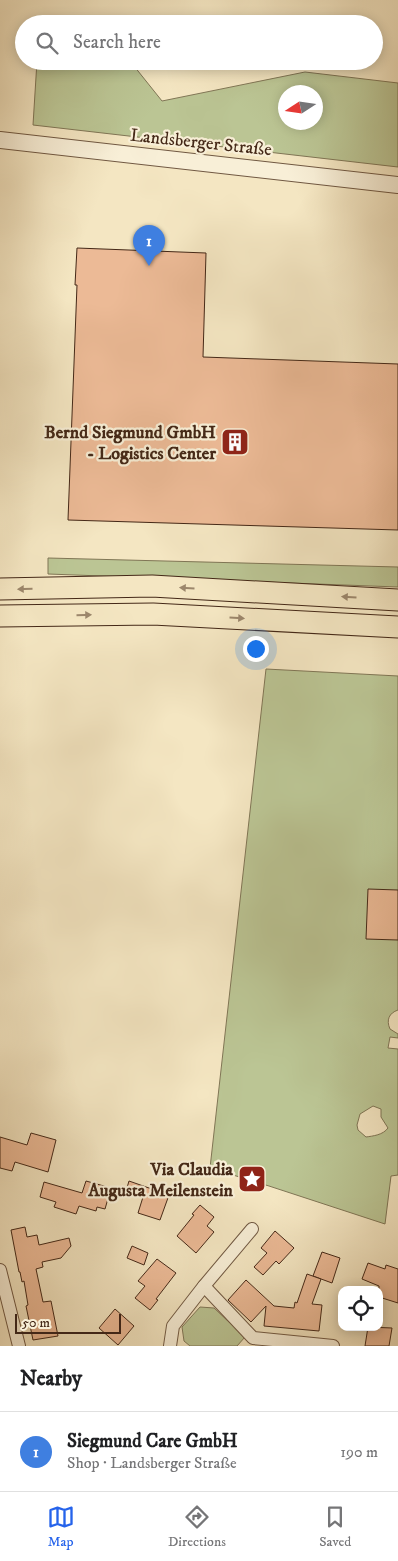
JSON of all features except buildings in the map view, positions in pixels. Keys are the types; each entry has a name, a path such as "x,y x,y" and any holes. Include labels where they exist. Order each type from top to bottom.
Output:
{"highway":[{"path":"0,589 152,586 398,600"},
{"path":"0,616 154,614 398,627"}],"street":[{"name":"Landsberger Straße","path":"0,140 398,185"},
{"path":"170,1346 173,1326 252,1229"},
{"path":"0,1270 19,1346"},
{"path":"204,1286 253,1338 333,1346"}],"green space":[{"path":"36,70 137,70 162,101 305,72 398,83 398,167 33,125"},
{"path":"48,558 398,567 398,587 48,574"},
{"path":"266,669 398,676 398,1010 390,1015 388,1023 390,1029 398,1034 398,1038 390,1037 388,1048 398,1049 398,1175 391,1176 385,1224 210,1168","holes":["373,1106 381,1109 381,1117 388,1128 381,1134 366,1137 358,1130 357,1125 360,1114"]},
{"path":"200,1307 214,1308 245,1337 237,1346 190,1346 184,1341 182,1327"}],"place":[{"name":"Siegmund Care GmbH","path":"149,266"},
{"name":"Bernd Siegmund GmbH - Logistics Center","path":"235,442"},
{"name":"Via Claudia Augusta Meilenstein","path":"252,1179"}]}
